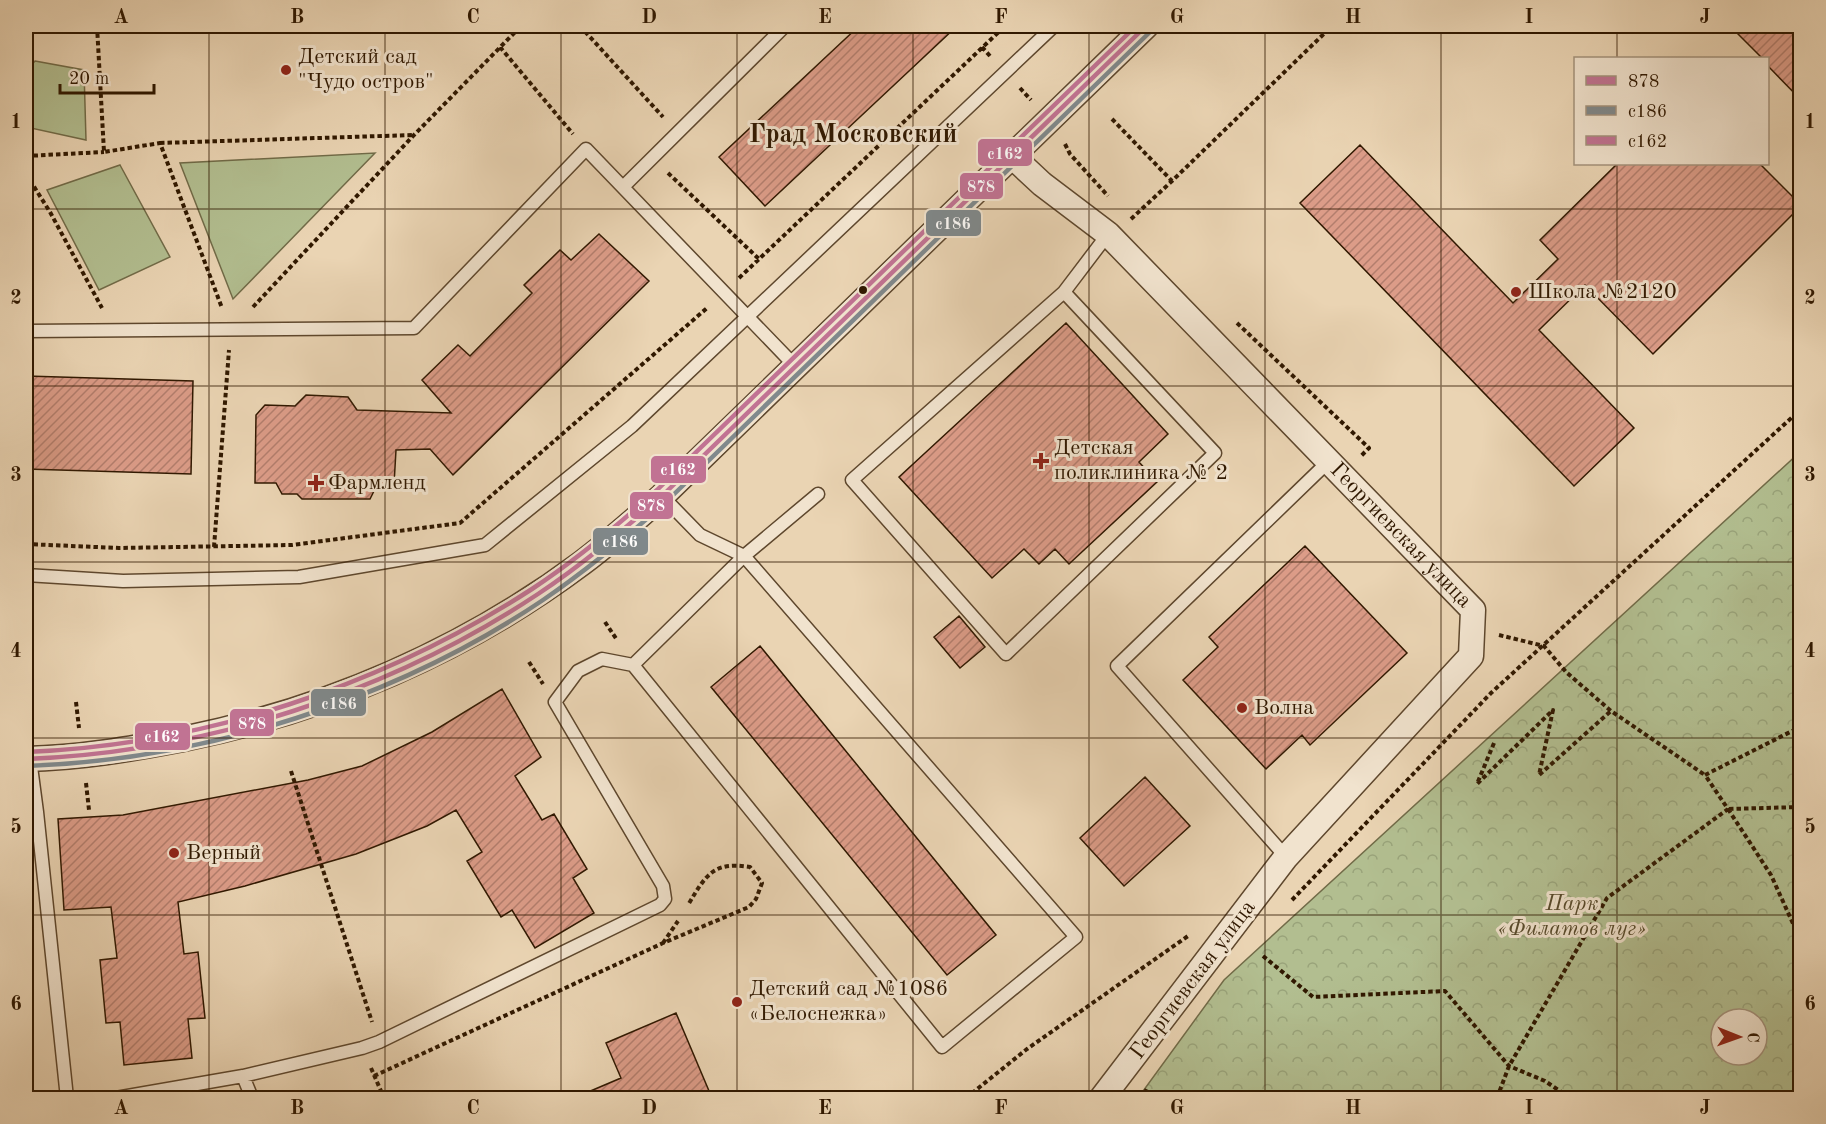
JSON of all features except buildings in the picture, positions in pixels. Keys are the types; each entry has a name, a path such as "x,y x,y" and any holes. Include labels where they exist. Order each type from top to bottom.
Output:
{"street":[{"path":"28,759 82,756 121,750 223,731 283,714 360,687 451,645 497,620 581,564 662,496 1146,26"},
{"name":"Георгиевская улица","path":"1012,156 1041,184 1108,234 1473,610 1470,656 1286,857 1102,1098"}],"lane":[{"path":"623,187 786,26"},
{"path":"26,576 123,581 299,577 485,545 632,426 1054,26"},
{"path":"26,331 414,328 586,149 796,367"},
{"path":"1064,292 1215,453 1006,654 852,480 1064,292 1108,234"},
{"path":"1286,857 1117,666 1336,468"},
{"path":"633,665 744,556 818,494"},
{"path":"116,1098 243,1076 379,1042 660,905 665,899 663,886 555,702 578,671 602,659 633,665 942,1047 1076,937 744,556 700,535 662,496"},
{"path":"28,759 37,812 67,1098"},
{"path":"243,1076 252,1098"}],"path":[{"path":"26,30 29,26"},
{"path":"97,26 104,152"},
{"path":"231,331 414,135 521,26"},
{"path":"580,26 677,134"},
{"path":"26,544 119,548 292,545 460,523 724,293 1005,26"},
{"path":"1129,220 1172,182 1332,26"},
{"path":"500,47 586,149"},
{"path":"1112,119 1172,182"},
{"path":"26,156 104,152 160,143 414,135"},
{"path":"160,143 231,331 214,547"},
{"path":"1070,154 1114,204"},
{"path":"652,158 759,259"},
{"path":"26,174 50,212 114,331"},
{"path":"1232,318 1369,448 1336,468"},
{"path":"1285,907 1491,693 1800,410"},
{"path":"1473,629 1544,646 1566,672 1611,711 1705,775 1771,875 1800,939"},
{"path":"1494,743 1477,784 1553,710 1539,775 1611,711"},
{"path":"1705,775 1800,727"},
{"path":"291,771 379,1042"},
{"path":"1497,1098 1509,1066 1607,898 1728,809 1800,807"},
{"path":"374,1076 663,943 749,907 756,899 762,883 750,867 733,864 718,868 703,881 663,943"},
{"path":"966,1098 1027,1049 1198,930"},
{"path":"1263,956 1313,997 1444,991 1509,1066 1545,1081 1570,1098"},
{"path":"362,1048 384,1098"},
{"path":"1152,1095 1159,1098"}],"green space":[{"path":"35,61 84,70 86,140 26,127 26,71"},
{"path":"375,153 233,299 180,163"},
{"path":"120,165 170,257 99,290 47,190"},
{"name":"Парк «Филатов луг»","path":"1800,452 1800,1098 1138,1098 1224,980"}],"transit line":[{"name":"с162","path":"26,752 93,747 159,737 225,723 290,704 353,681 415,654 474,624 532,589 596,542 657,490 1136,26"},
{"name":"878","path":"26,759 93,754 161,744 227,730 293,711 358,688 420,661 481,629 538,594 602,547 662,496 1146,26"},
{"name":"с186","path":"26,766 93,761 161,752 229,737 296,718 361,695 425,667 486,636 543,600 606,553 667,501 1151,31"}],"place":[{"name":"Детский сад \"Чудо остров\"","path":"286,70"},
{"name":"Школа №2120","path":"1516,292"},
{"name":"Детская поликлиника № 2","path":"1041,461"},
{"name":"Фармленд","path":"316,483"},
{"name":"Волна","path":"1242,708"},
{"name":"Верный","path":"174,853"},
{"name":"Детский сад №1086 «Белоснежка»","path":"737,1002"}],"district":[{"name":"Град Московский","path":"853,135"}]}
